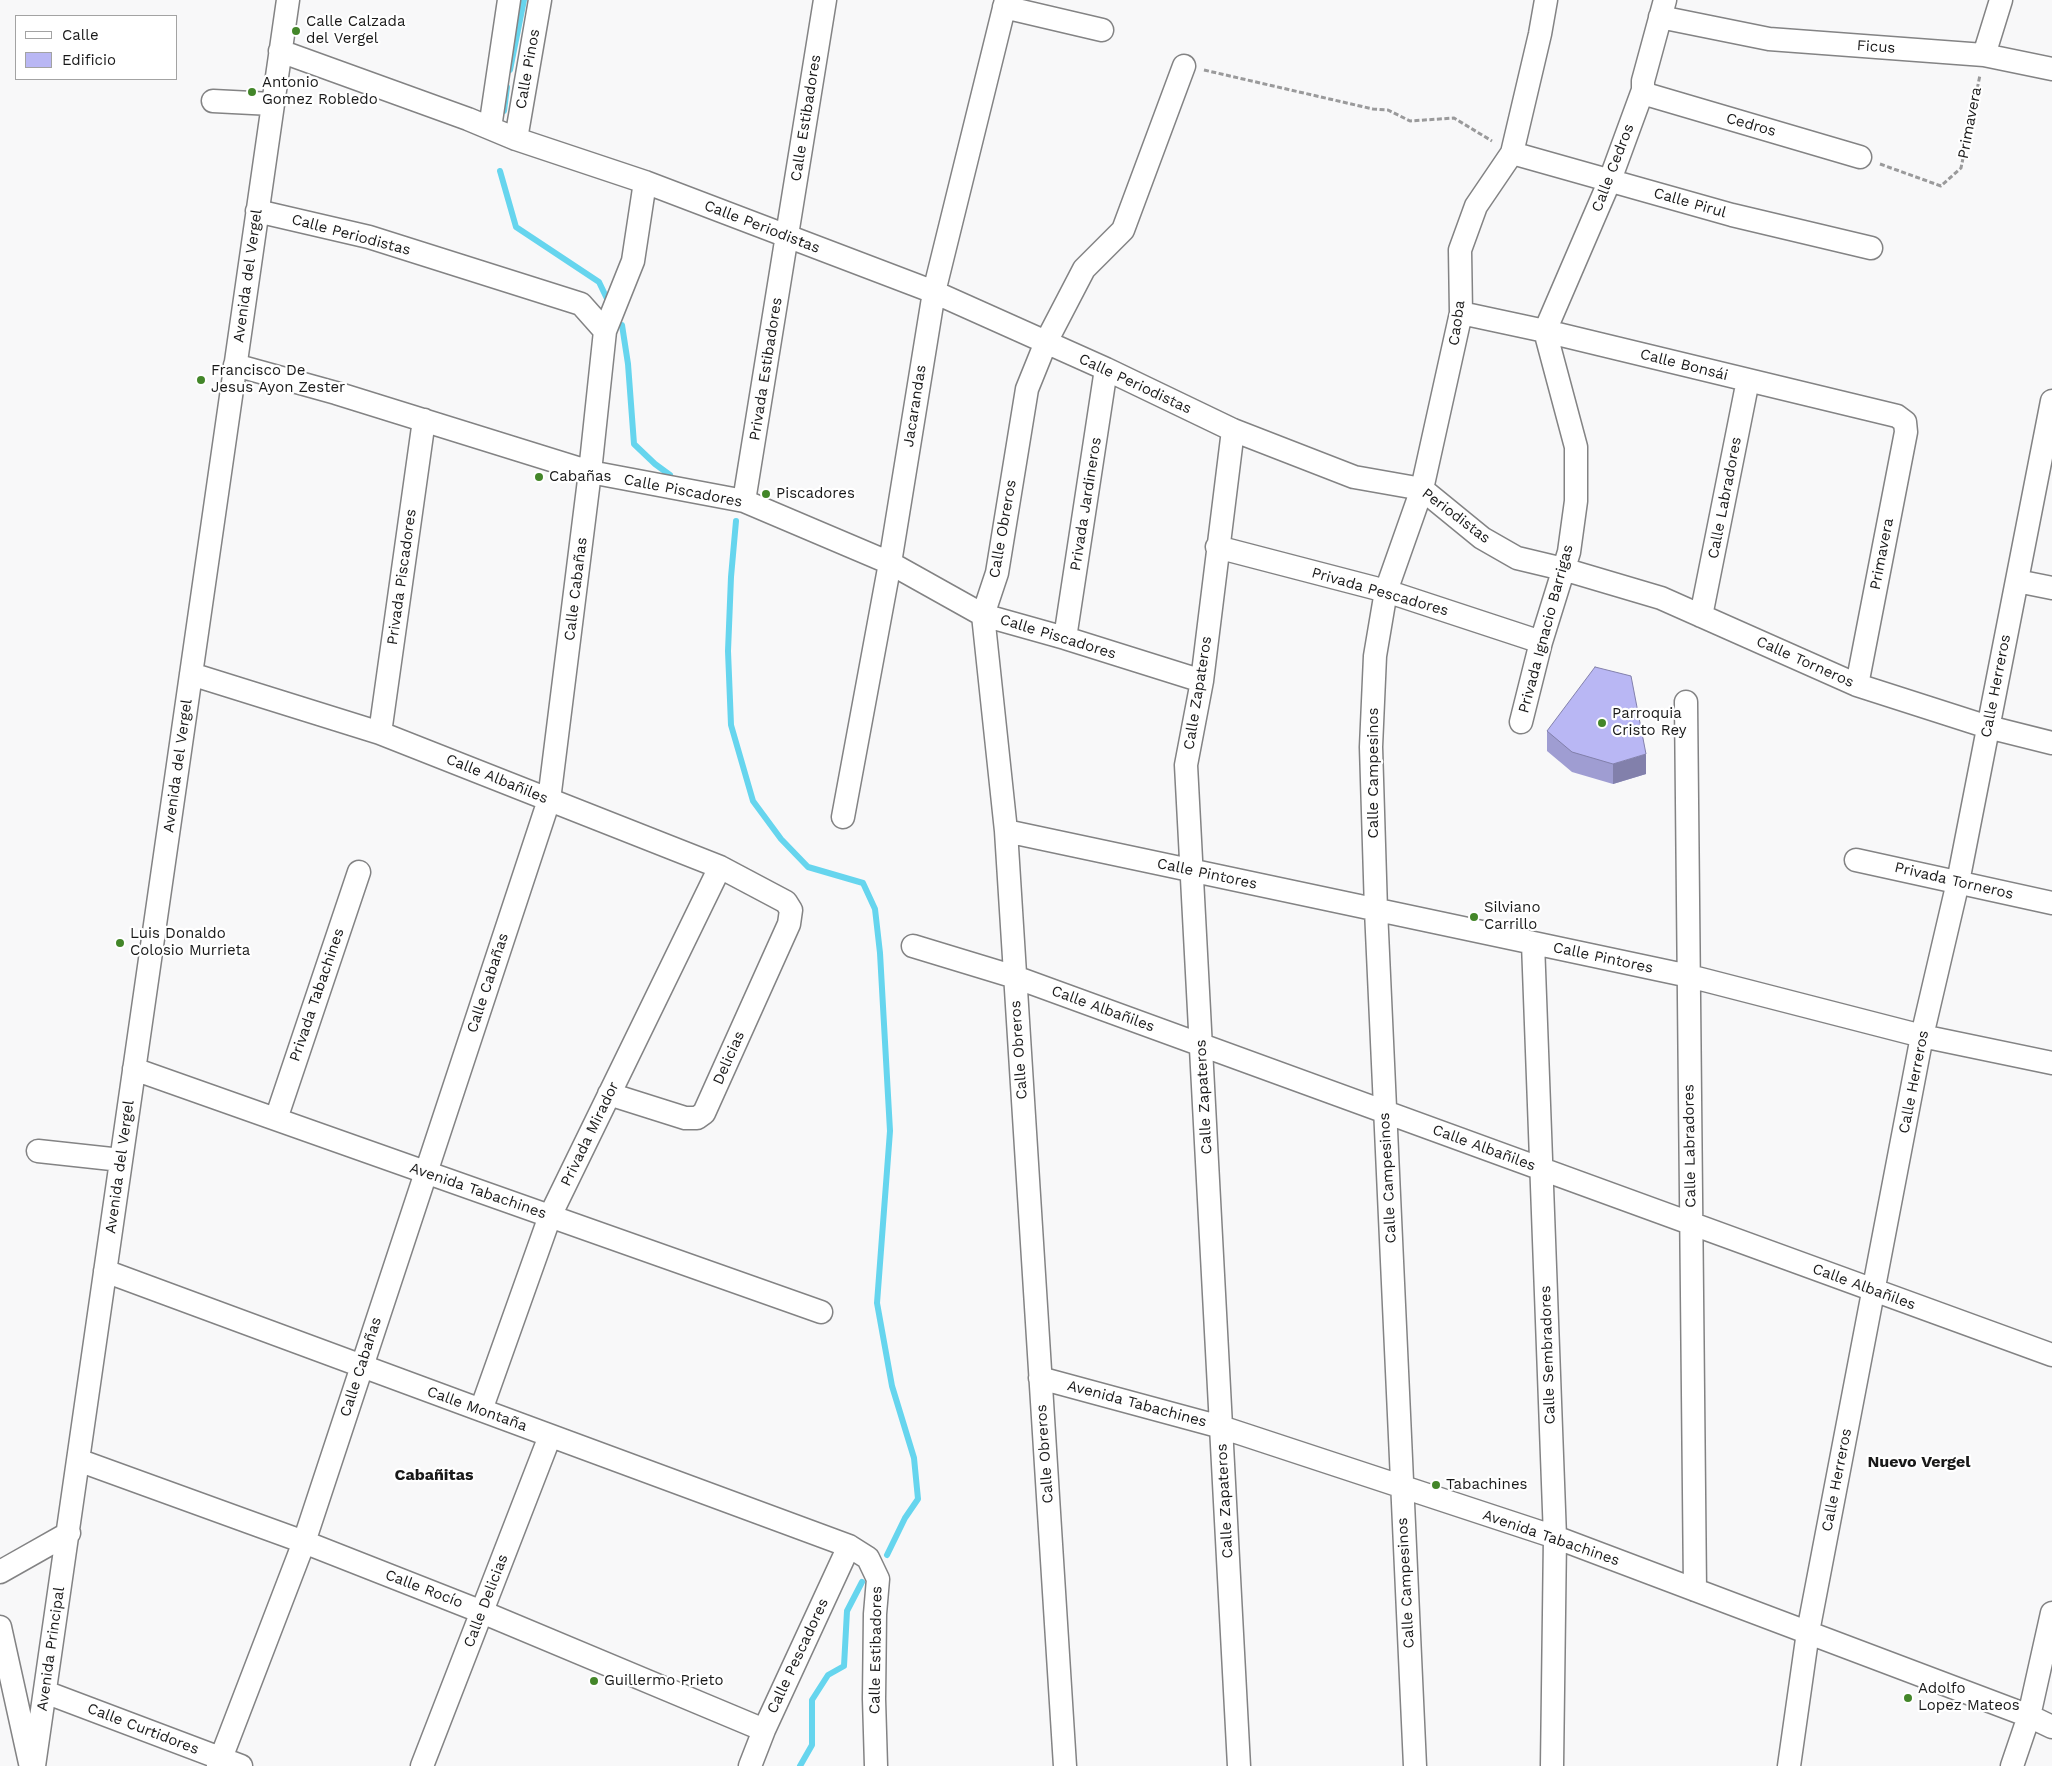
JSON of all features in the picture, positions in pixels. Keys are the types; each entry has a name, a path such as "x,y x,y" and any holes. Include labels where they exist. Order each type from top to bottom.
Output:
{"street":[{"name":"Avenida del Vergel","path":"69,1533 288,0"},
{"path":"490,128 510,0"},
{"name":"Calle Pinos","path":"516,139 540,0"},
{"name":"Calle Estibadores","path":"787,237 825,0"},
{"name":"Caoba","path":"1386,590 1422,489 1461,313 1460,250 1476,206 1512,153 1540,34 1546,0"},
{"path":"1984,55 2001,0"},
{"path":"1005,4 1102,30"},
{"name":"Jacarandas","path":"842,817 890,564 934,292 1005,4"},
{"name":"Ficus","path":"1663,9 1769,38 1984,55 2052,69"},
{"name":"Calle Cedros","path":"1545,331 1610,180 1643,90 1643,81 1663,9"},
{"name":"Calle Periodistas","path":"280,51 516,139 645,182 934,292 1106,369 1233,430"},
{"name":"Calle Obreros","path":"1064,1766 1006,831 983,615 997,573 1027,389 1046,342 1084,269 1123,230 1184,66"},
{"name":"Cedros","path":"1643,90 1649,95 1860,157"},
{"path":"214,100 272,104"},
{"name":"Calle Pirul","path":"1512,153 1732,215 1870,248"},
{"name":"Calle Cabañas","path":"227,1763 304,1542 549,800 606,331 633,262 645,182"},
{"name":"Calle Periodistas","path":"257,211 369,237 580,304 606,331"},
{"name":"Privada Estibadores","path":"744,501 787,237"},
{"name":"Calle Bonsái","path":"1461,313 1545,331 1897,416 1905,422"},
{"name":"Privada Ignacio Barrigas","path":"1521,722 1541,642 1569,552 1576,501 1576,448 1545,331"},
{"name":"Calle Piscadores","path":"235,365 336,392 590,472 744,501 890,564 983,615 1065,638 1202,681"},
{"name":"Privada Jardineros","path":"1065,638 1106,369"},
{"name":"Calle Labradores","path":"1702,616 1748,380"},
{"name":"Calle Herreros","path":"1789,1766 1808,1632 1922,1036 1958,882 2052,402"},
{"name":"Privada Piscadores","path":"380,733 424,420"},
{"name":"Primavera","path":"1857,685 1904,442 1905,422"},
{"name":"Periodistas","path":"1233,430 1354,477 1422,489 1482,538 1518,558 1563,569"},
{"name":"Calle Zapateros","path":"1233,430 1217,547 1202,681 1186,765 1238,1766"},
{"name":"Privada Pescadores","path":"1217,547 1386,590 1541,642"},
{"name":"Calle Torneros","path":"1563,569 1661,598 1857,685 1988,727 2052,743"},
{"path":"2017,581 2052,588"},
{"name":"Calle Campesinos","path":"1386,590 1375,656 1371,747 1376,910 1415,1766"},
{"name":"Calle Albañiles","path":"191,674 380,733 720,867 786,902 791,910"},
{"name":"Calle Labradores","path":"1686,702 1695,1590"},
{"name":"Calle Pintores","path":"1006,831 1689,976 1922,1036 2052,1063"},
{"name":"Privada Torneros","path":"1856,860 2052,903"},
{"name":"Privada Mirador","path":"481,1410 550,1216 720,867"},
{"name":"Privada Tabachines","path":"276,1119 358,872"},
{"name":"Delicias","path":"609,1094 685,1118 697,1118 704,1113 789,924 791,910"},
{"name":"Calle Sembradores","path":"1533,943 1555,1537 1552,1766"},
{"name":"Calle Albañiles","path":"913,946 1015,977 2052,1356"},
{"name":"Avenida Tabachines","path":"134,1069 821,1312"},
{"path":"38,1151 121,1160"},
{"name":"Calle Montaña","path":"105,1271 849,1546"},
{"name":"Avenida Tabachines","path":"1040,1378 1221,1427 1555,1537 2029,1716 2052,1727"},
{"name":"Calle Delicias","path":"422,1766 550,1436"},
{"name":"Calle Rocío","path":"78,1460 304,1542 482,1612 764,1730"},
{"path":"0,1572 69,1533"},
{"name":"Avenida Principal","path":"34,1766 69,1533"},
{"name":"Calle Estibadores","path":"849,1546 868,1558 878,1579 875,1614 874,1699 876,1766"},
{"name":"Calle Pescadores","path":"750,1766 764,1730 849,1546"},
{"path":"2012,1766 2029,1716 2052,1612"},
{"path":"0,1627 30,1766"},
{"name":"Calle Curtidores","path":"45,1692 227,1763"}],"path":[{"name":"Primavera","path":"1860,157 1941,186 1961,168 1984,55"},
{"path":"1184,66 1373,109 1388,110 1410,121 1454,118 1512,153"}],"building":[{"name":"Parroquia Cristo Rey","path":"1595,667 1631,676 1646,754 1613,764 1572,752 1547,731"}],"waterway":[{"path":"510,70 524,0"},
{"path":"504,111 507,87"},
{"path":"500,171 516,227 599,282 610,305"},
{"path":"622,325 628,364 634,444 670,475"},
{"path":"736,521 731,577 728,651 731,725 753,801 781,839 808,867 863,883 875,909 880,953 890,1131 877,1303 892,1386 914,1458 918,1499 905,1518 887,1555"},
{"path":"800,1766 812,1745 812,1700 828,1675 844,1666 847,1611 862,1582"}],"place":[{"name":"Calle Calzada del Vergel","path":"296,31"},
{"name":"Antonio Gomez Robledo","path":"252,92"},
{"name":"Francisco De Jesus Ayon Zester","path":"201,380"},
{"name":"Cabañas","path":"539,477"},
{"name":"Piscadores","path":"766,494"},
{"name":"Parroquia Cristo Rey","path":"1602,723"},
{"name":"Silviano Carrillo","path":"1474,917"},
{"name":"Luis Donaldo Colosio Murrieta","path":"120,943"},
{"name":"Tabachines","path":"1436,1485"},
{"name":"Guillermo Prieto","path":"594,1681"},
{"name":"Adolfo Lopez Mateos","path":"1908,1698"}],"district":[{"name":"Nuevo Vergel","path":"1919,1462"},
{"name":"Cabañitas","path":"434,1475"}]}
